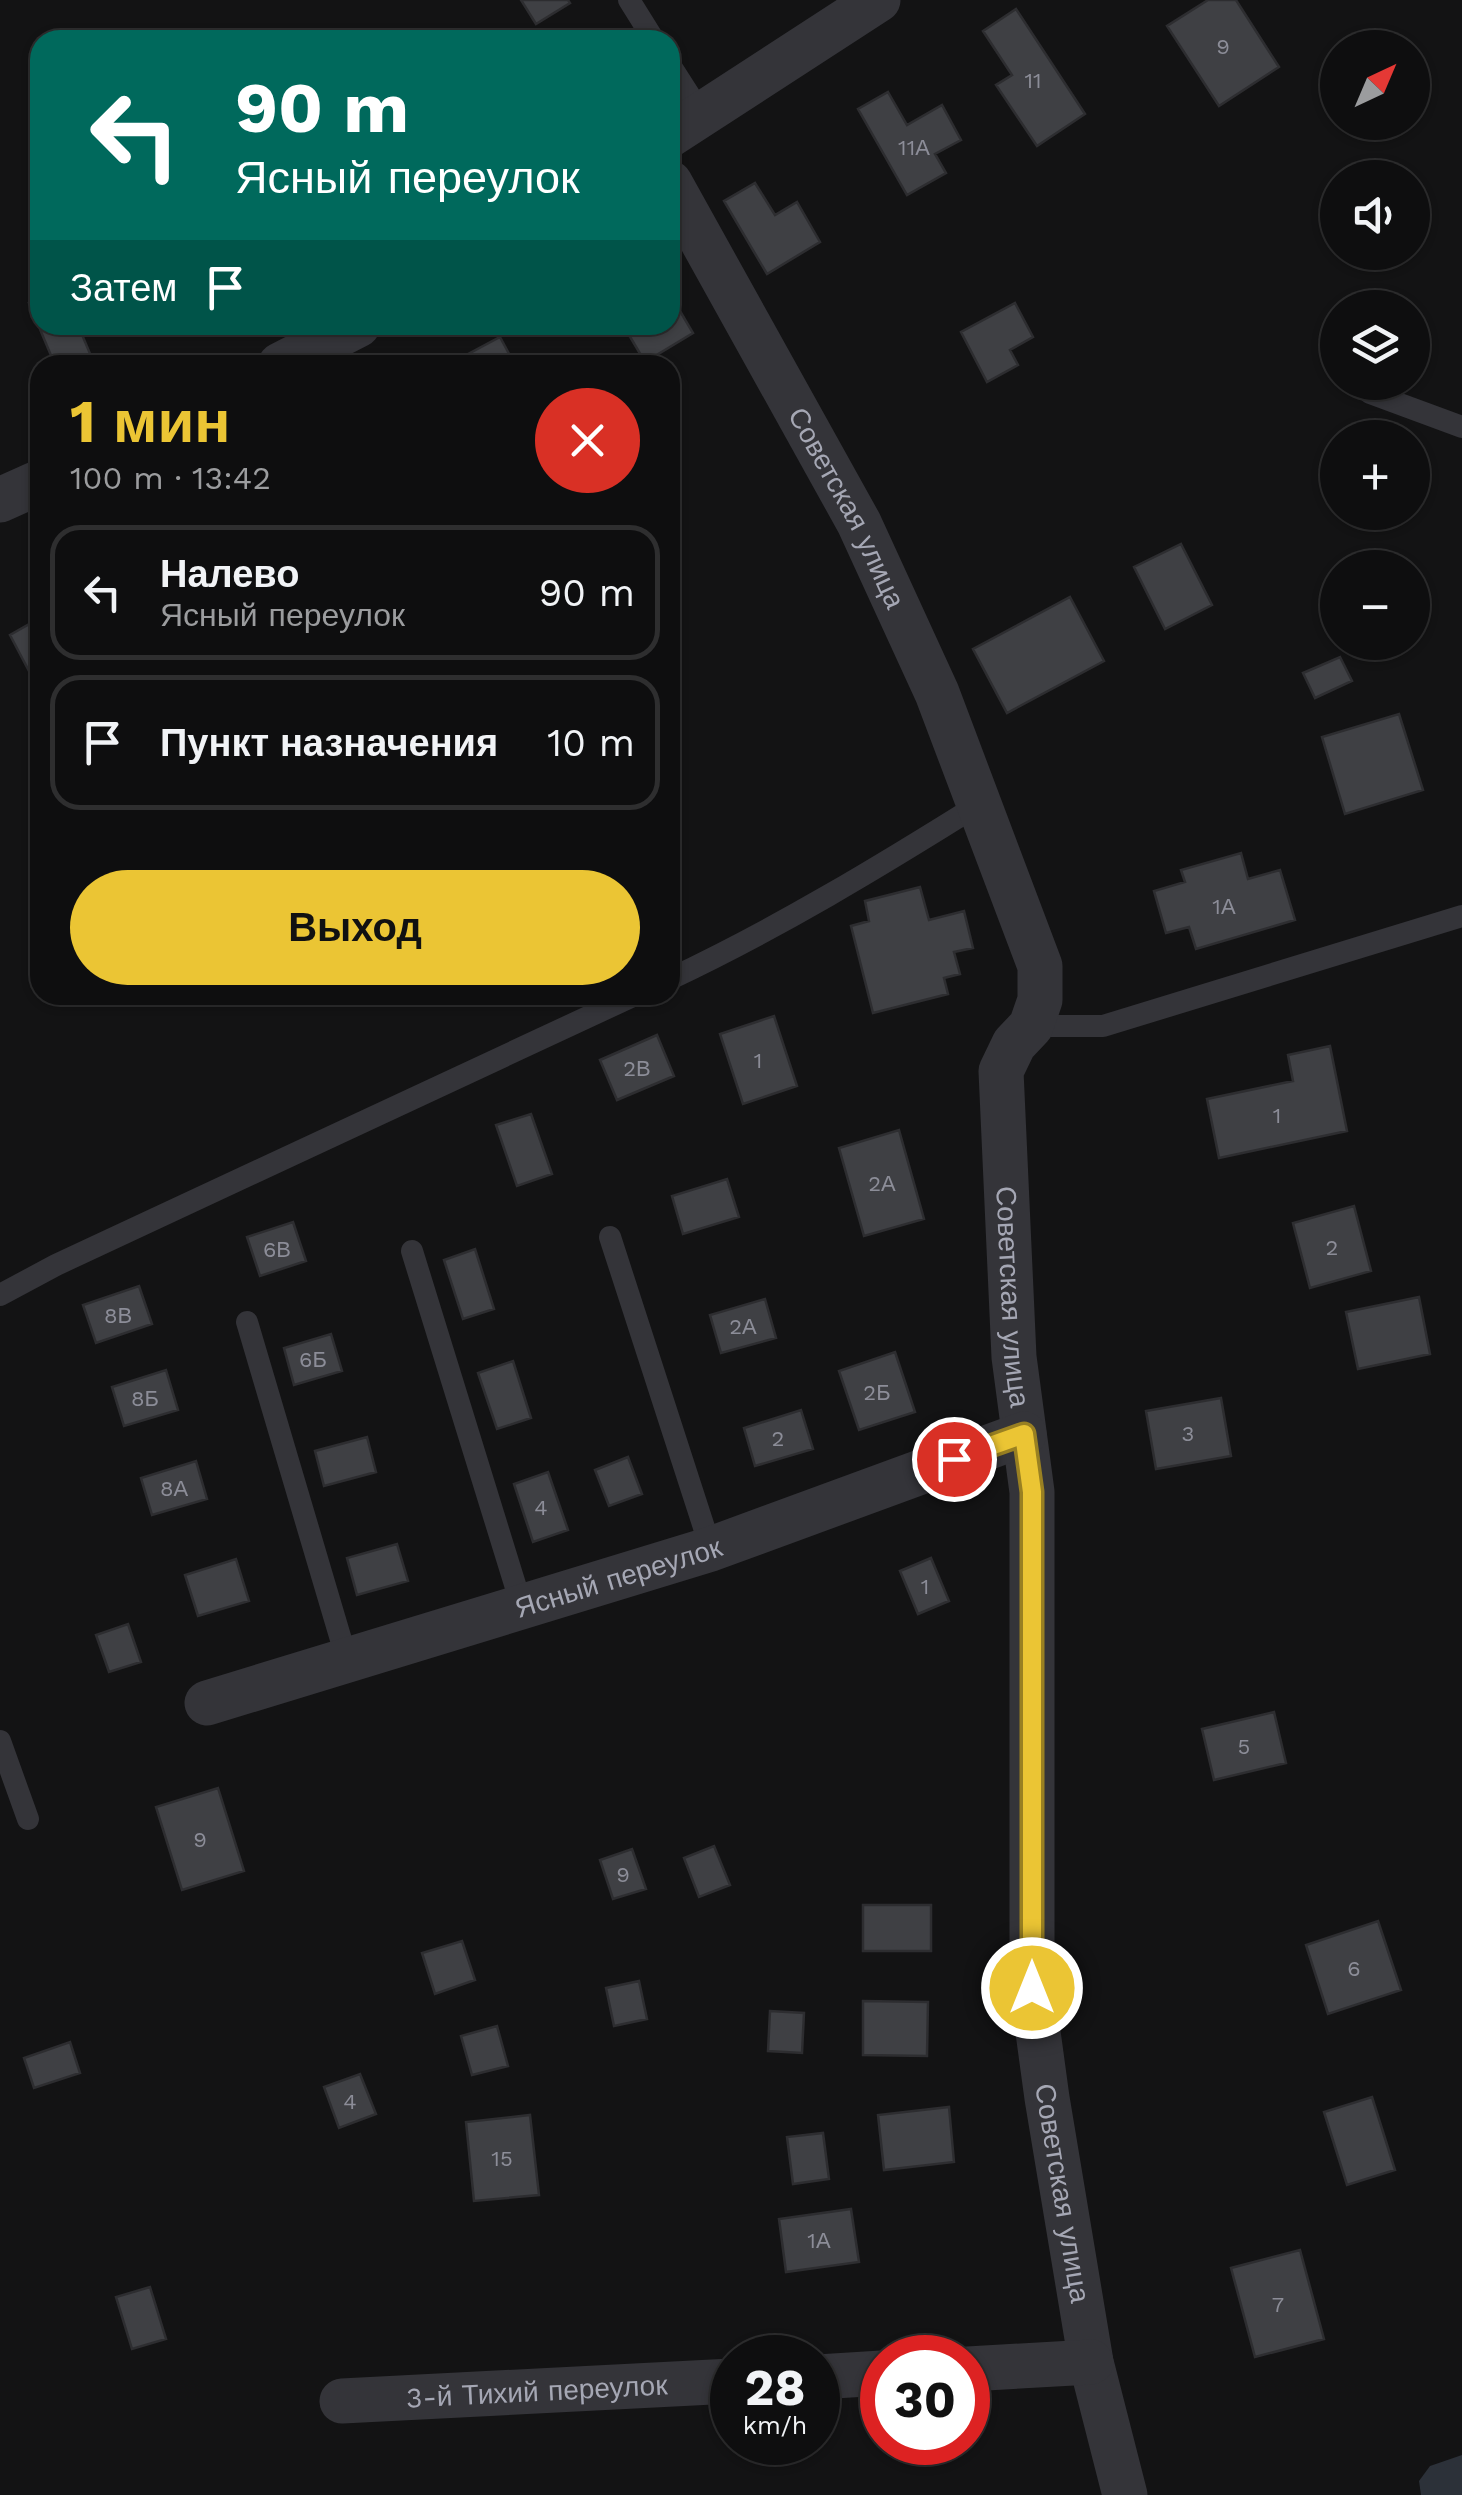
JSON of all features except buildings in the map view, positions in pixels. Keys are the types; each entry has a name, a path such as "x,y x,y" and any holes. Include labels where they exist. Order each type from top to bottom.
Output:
{"street":[{"path":"686,125 878,0"},
{"name":"Советская улица","path":"680,202 859,523 938,693 1040,966 1040,1000 1031,1026 1014,1044 1001,1070 1014,1357 1032,1492 1032,1988 1091,2362 1125,2495"},
{"path":"300,355 338,335"},
{"path":"0,500 30,486"},
{"name":"Ясный переулок","path":"207,1703 711,1549 1024,1434"},
{"path":"990,2368 1091,2362"},
{"name":"3-й Тихий переулок","path":"342,2402 710,2382"}],"lane":[{"path":"629,0 648,30"},
{"path":"1389,400 1462,427"},
{"path":"680,973 738,947 862,878 980,803"},
{"path":"1031,1026 1104,1026 1462,916"},
{"path":"0,1295 56,1265 614,1005"},
{"path":"610,1237 711,1549"},
{"path":"412,1251 522,1607"},
{"path":"247,1322 347,1660"},
{"path":"0,1741 28,1819"}],"shaded area":[{"path":"1462,2455 1462,2495 1421,2495 1419,2481 1430,2466"}],"route":[{"path":"954,1459 1024,1434 1032,1492 1032,1988"}]}
